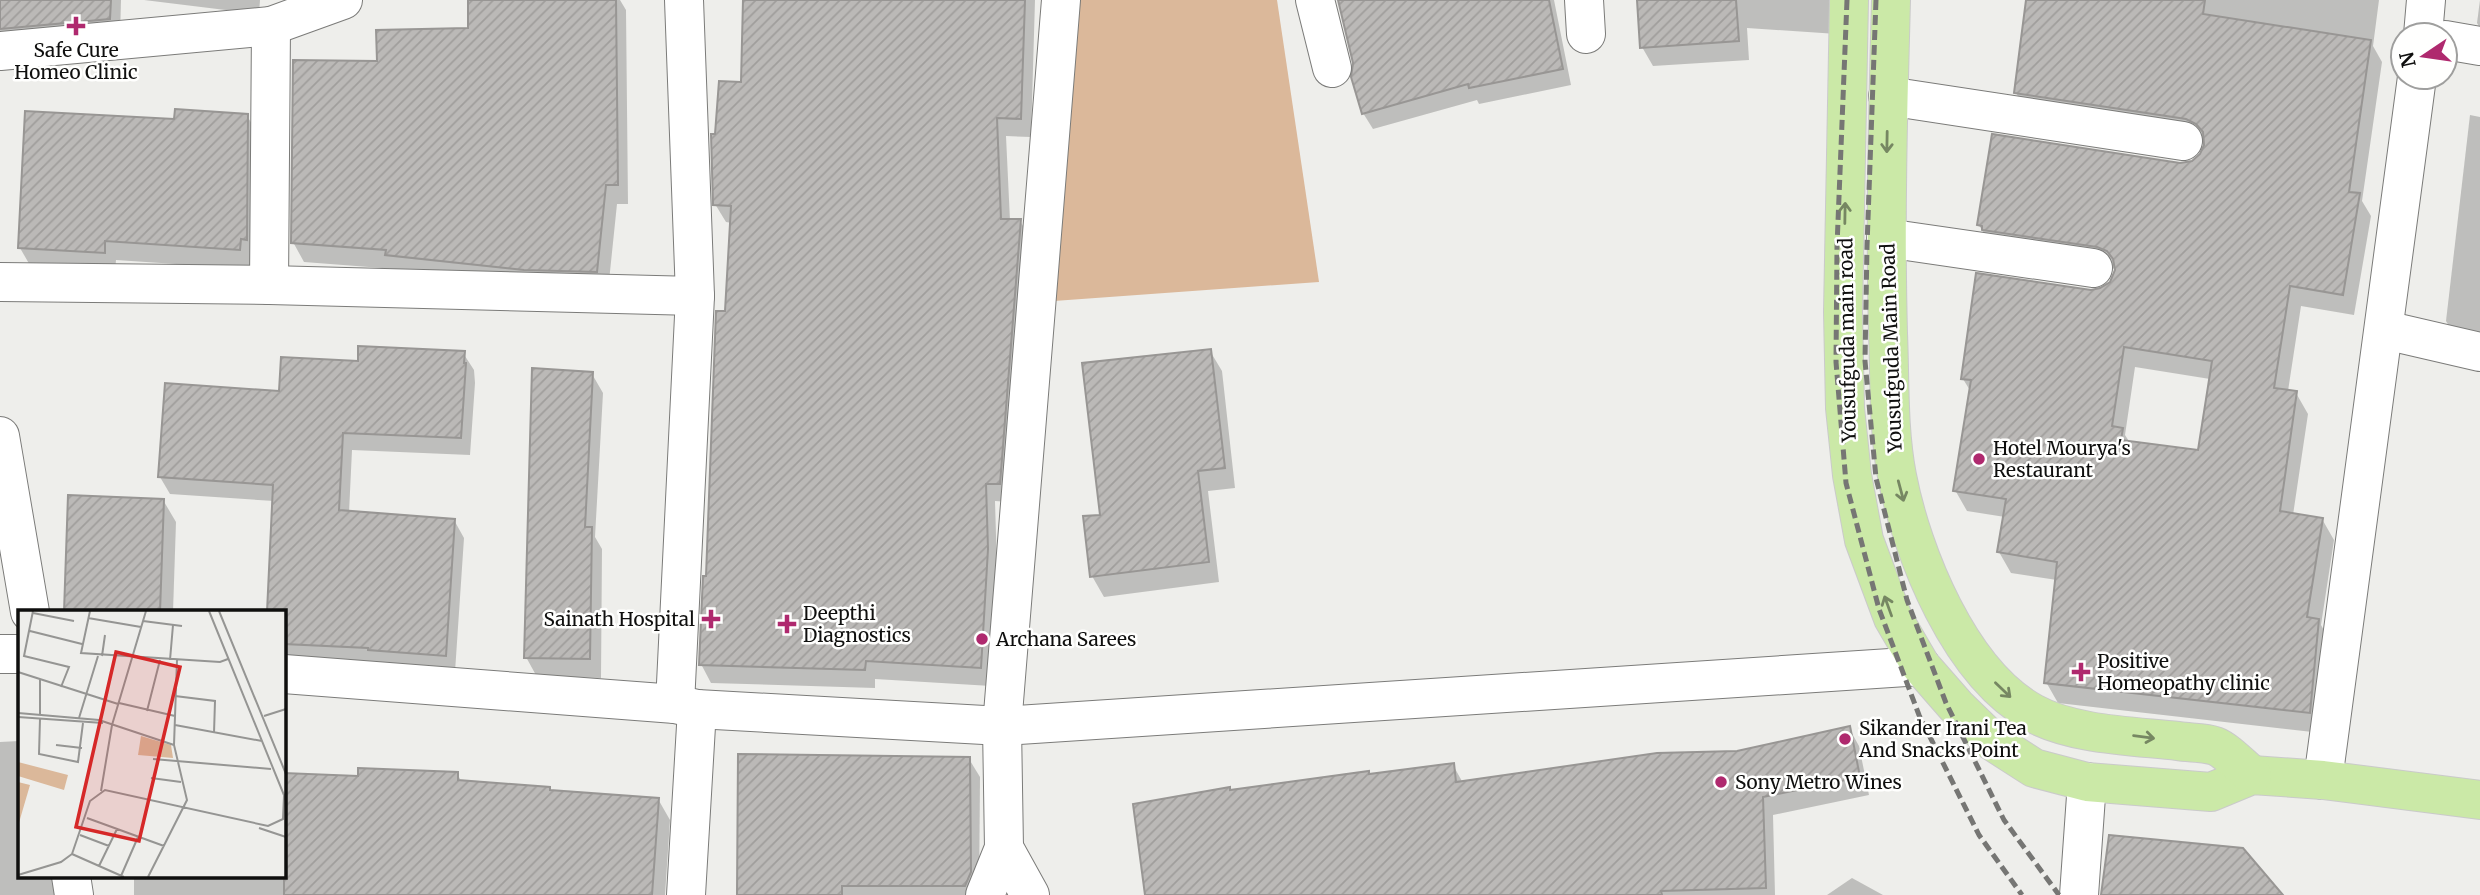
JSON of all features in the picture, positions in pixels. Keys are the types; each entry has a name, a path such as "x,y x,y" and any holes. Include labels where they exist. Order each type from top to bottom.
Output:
{"main road":[{"name":"Yousufguda main road","path":"1849,0 1843,312 1845,408 1852,475 1864,540 1893,618 1922,666"},
{"name":"Yousufguda Main Road","path":"1891,0 1886,237 1891,424 1897,476 1916,548 1933,588 1977,661 2005,694 2034,714 2076,729 2215,746 2252,775"},
{"path":"1922,666 1956,706 1992,741 2034,768 2087,782 2211,792 2252,775 2323,780 2480,800"}],"street":[{"path":"0,51 271,26 343,0"},
{"path":"684,0 695,296 686,706 686,895"},
{"path":"985,895 1004,848 1002,726 1061,0"},
{"path":"1315,0 1332,68"},
{"path":"2424,21 2426,0"},
{"path":"270,285 271,26"},
{"path":"2459,42 2480,46"},
{"path":"2323,780 2415,91"},
{"path":"1888,96 2183,141"},
{"path":"1886,237 2093,268"},
{"path":"0,282 270,285 695,296"},
{"path":"2385,330 2480,352"},
{"path":"0,436 30,610"},
{"path":"0,654 18,654"},
{"path":"285,674 686,706 1002,726 1922,666"},
{"path":"2079,895 2087,782"},
{"path":"1004,848 1030,895"}],"shaded area":[{"path":"1074,0 1277,0 1319,282 1054,301"}],"building":[{"path":"0,0 111,0 110,19 0,29"},
{"path":"468,0 616,0 618,185 606,185 597,272 524,270 385,255 386,250 291,243 293,60 377,61 376,30 468,28"},
{"path":"743,0 1025,0 1021,119 997,118 1001,219 1021,219 1000,484 986,484 988,549 981,668 866,661 865,670 699,665 703,576 706,576 716,311 725,311 731,206 713,205 711,134 715,134 719,81 741,82"},
{"path":"1338,0 1549,0 1563,69 1469,88 1468,84 1362,114 1351,77 1353,63"},
{"path":"1637,0 1736,0 1739,41 1640,48"},
{"path":"2026,0 2205,0 2203,14 2371,40 2349,192 2360,193 2343,295 2290,286 2274,388 2297,391 2280,511 2323,518 2307,617 2319,619 2310,713 2044,683 2057,562 1997,552 2006,499 1953,491 1971,380 1961,379 1976,273 2091,290 2110,282 2115,270 2113,259 2107,251 2097,247 1982,230 1982,226 1977,225 1992,134 2180,163 2192,161 2200,154 2204,145 2203,132 2196,124 2186,119 2014,93","holes":["2124,347 2212,361 2198,450 2121,440 2123,428 2112,426"]},
{"path":"175,109 248,114 247,240 241,239 240,250 105,241 105,253 18,248 25,111 174,119"},
{"path":"358,346 465,351 461,438 343,433 339,510 455,519 446,656 368,648 285,644 285,610 267,610 273,485 158,477 165,383 279,391 281,357 358,361"},
{"path":"1211,349 1225,468 1198,471 1209,562 1090,577 1083,516 1100,515 1082,363"},
{"path":"532,368 593,372 585,527 592,527 590,659 524,658"},
{"path":"68,495 164,499 160,610 64,610"},
{"path":"1850,726 1860,777 1763,797 1766,888 1661,891 1662,895 1145,895 1133,804 1230,787 1230,790 1369,771 1369,774 1454,763 1456,782 1657,753 1737,751"},
{"path":"738,754 970,757 971,872 965,886 842,886 842,895 737,895"},
{"path":"358,768 458,772 458,780 659,798 652,895 284,895 285,773 358,776"},
{"path":"2109,835 2243,848 2283,895 2101,895"}],"railway":[{"path":"1847,0 1837,246 1836,362 1846,483 1879,609 1919,715 1979,835 2022,895"},
{"path":"1876,0 1865,361 1876,478 1907,600 1946,703 2004,820 2059,895"}],"place":[{"name":"Safe Cure Homeo Clinic","path":"76,26"},
{"name":"Hotel Mourya's Restaurant","path":"1979,459"},
{"name":"Sainath Hospital","path":"711,619"},
{"name":"Deepthi Diagnostics","path":"787,624"},
{"name":"Archana Sarees","path":"982,639"},
{"name":"Positive Homeopathy clinic","path":"2081,672"},
{"name":"Sikander Irani Tea And Snacks Point","path":"1845,739"},
{"name":"Sony Metro Wines","path":"1721,782"}]}
